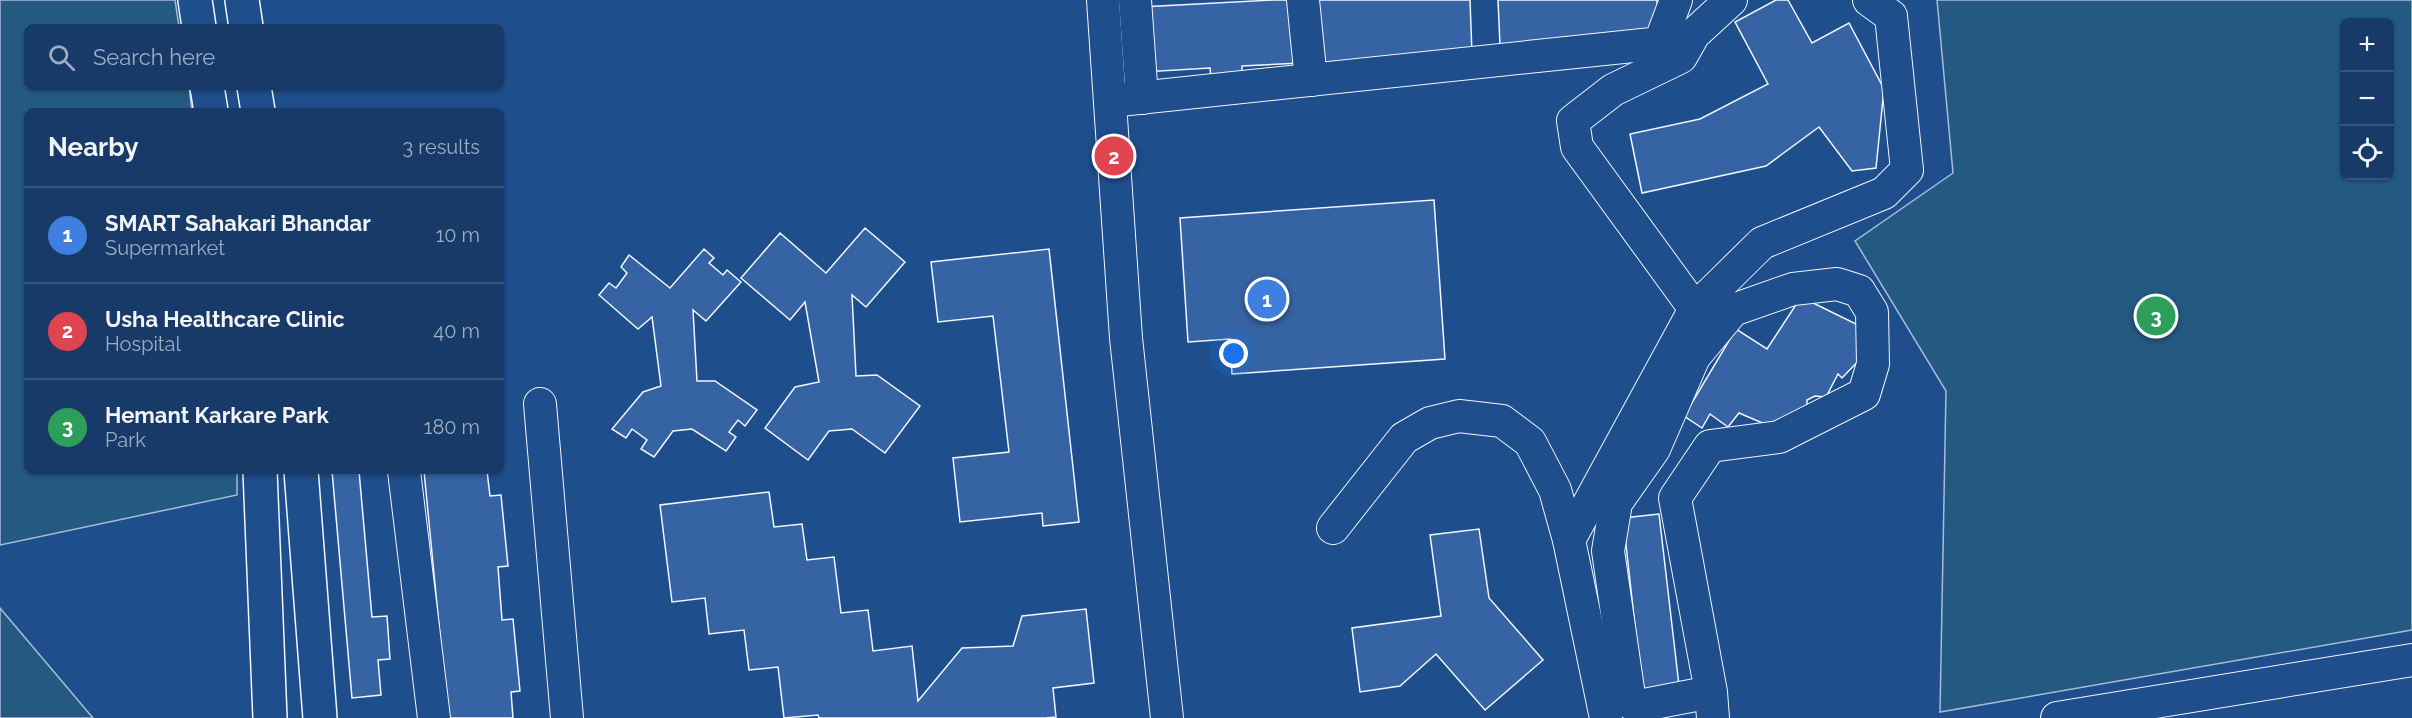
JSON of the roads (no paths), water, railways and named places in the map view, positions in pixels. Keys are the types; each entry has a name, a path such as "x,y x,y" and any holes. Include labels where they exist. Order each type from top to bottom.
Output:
{"main road":[{"path":"195,0 199,24"},
{"path":"242,0 246,24"},
{"path":"208,90 210,108"},
{"path":"254,90 258,108"},
{"path":"260,474 270,718"},
{"path":"301,474 320,718"}],"street":[{"path":"1103,0 1126,338 1167,718"},
{"path":"1136,0 1142,98"},
{"path":"1303,0 1311,80"},
{"path":"1110,101 1656,43 1664,34 1676,0"},
{"path":"1695,309 1577,147 1573,121 1613,90 1681,57 1694,34 1731,0"},
{"path":"1569,540 1695,309 1762,243 1884,194 1908,170 1891,16 1869,0"},
{"path":"1837,284 1859,291 1872,312 1873,364 1864,394 1779,437 1710,446 1675,498 1712,705 1630,703 1608,551 1616,502 1654,449 1694,357 1733,310 1792,289 1837,284"},
{"path":"540,404 567,718"},
{"path":"1333,528 1404,438 1430,423 1460,416 1502,421 1530,442 1555,490 1569,540 1605,718"},
{"path":"404,474 434,718"},
{"path":"2057,718 2412,660"}],"place":[{"name":"Usha Healthcare Clinic","path":"1114,156"},
{"name":"SMART Sahakari Bhandar","path":"1267,299"},
{"name":"Hemant Karkare Park","path":"2156,316"}]}
